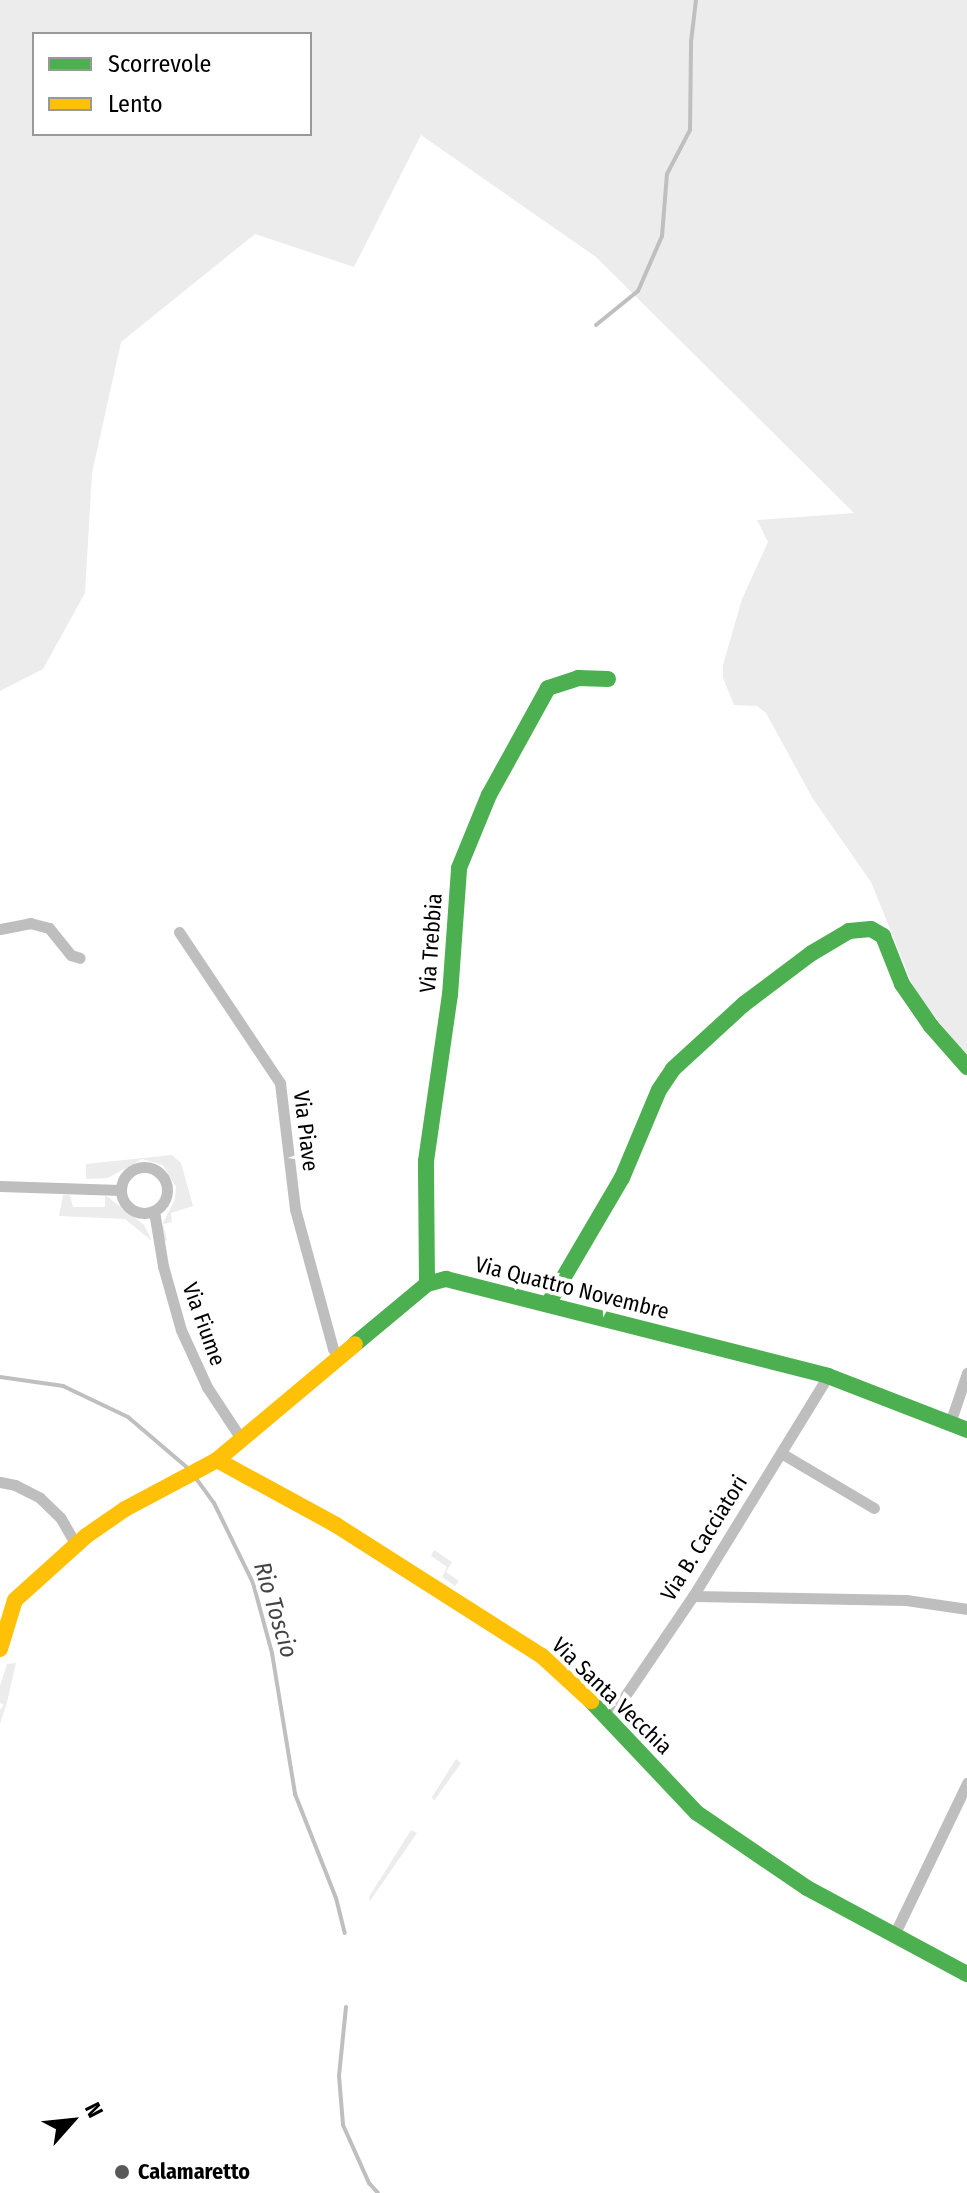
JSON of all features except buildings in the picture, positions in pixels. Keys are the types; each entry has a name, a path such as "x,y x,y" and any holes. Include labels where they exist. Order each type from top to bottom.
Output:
{"street":[{"name":"Via Trebbia","path":"427,1284 426,1161 450,995 459,868 489,795 548,688 578,678 608,679"},
{"path":"0,929 30,923 49,928 71,955 80,958"},
{"path":"548,1304 622,1178 659,1090 673,1069 744,1004 812,953 849,931 871,929 883,936 902,984 931,1026 967,1067"},
{"name":"Via Piave","path":"179,932 280,1083 295,1209 333,1349 340,1357"},
{"path":"142,1168 158,1173 167,1189 162,1205 154,1211 136,1212 127,1206 120,1190 122,1181 133,1170 142,1168"},
{"path":"0,1186 120,1190"},
{"name":"Via Fiume","path":"154,1211 163,1266 181,1330 207,1387 242,1440"},
{"name":"Via Quattro Novembre","path":"427,1284 446,1279 828,1376 967,1430"},
{"path":"0,1610 76,1545 125,1509 217,1460 427,1284"},
{"path":"950,1423 967,1373"},
{"name":"Via B. Cacciatori","path":"610,1718 693,1596 828,1376"},
{"path":"781,1453 874,1508"},
{"name":"Via Santa Vecchia","path":"217,1460 336,1525 542,1656 610,1718 697,1813 807,1888 967,1974"},
{"path":"0,1482 15,1485 40,1498 60,1517 76,1545"},
{"path":"693,1596 906,1600 967,1609"},
{"path":"0,1649 15,1600"},
{"path":"894,1935 967,1783"}],"shaded area":[{"path":"0,0 967,0 967,1057 916,993 871,882 813,799 766,713 757,706 734,705 723,678 723,665 742,599 768,542 757,520 854,513 596,257 421,135 354,267 255,234 121,342 92,473 85,593 43,669 0,691"},
{"path":"172,1155 181,1163 193,1206 171,1213 172,1222 163,1224 167,1240 164,1241 162,1225 175,1199 176,1187 163,1165 142,1159 108,1178 86,1179 86,1164"},
{"path":"63,1195 70,1195 73,1207 105,1207 105,1196 108,1197 144,1225 152,1241 125,1219 59,1216"},
{"path":"434,1550 452,1562 446,1572 459,1581 455,1586 442,1577 447,1567 431,1556"},
{"path":"16,1663 0,1724 0,1710 4,1705 0,1703 0,1686 7,1664"},
{"path":"456,1759 461,1763 434,1801 432,1797"},
{"path":"411,1830 417,1833 370,1901 369,1897"}],"waterway":[{"path":"596,325 638,291 662,236 667,174 690,130 691,42 696,0"},
{"name":"Rio Toscio","path":"0,1377 63,1386 128,1417 190,1470"},
{"name":"Rio Toscio","path":"195,1477 214,1503 253,1583 272,1653 295,1794 336,1898 345,1933"},
{"name":"Rio Toscio","path":"346,2007 339,2076 343,2125 369,2183 378,2193"}],"traffic: fast":[{"path":"427,1284 426,1161 450,995 459,868 489,795 548,688 578,678 608,679"},
{"path":"548,1304 622,1178 659,1090 673,1069 744,1004 812,953 849,931 871,929 883,936 902,984 931,1026 967,1067"},
{"path":"355,1344 427,1284 446,1279 828,1376 967,1430"},
{"path":"591,1701 697,1813 807,1888 967,1974"}],"traffic: slow":[{"path":"0,1649 15,1600 86,1536 125,1509 217,1460 355,1344"},
{"path":"217,1460 336,1525 542,1656 591,1701"}],"place":[{"name":"Calamaretto","path":"122,2172"}]}
